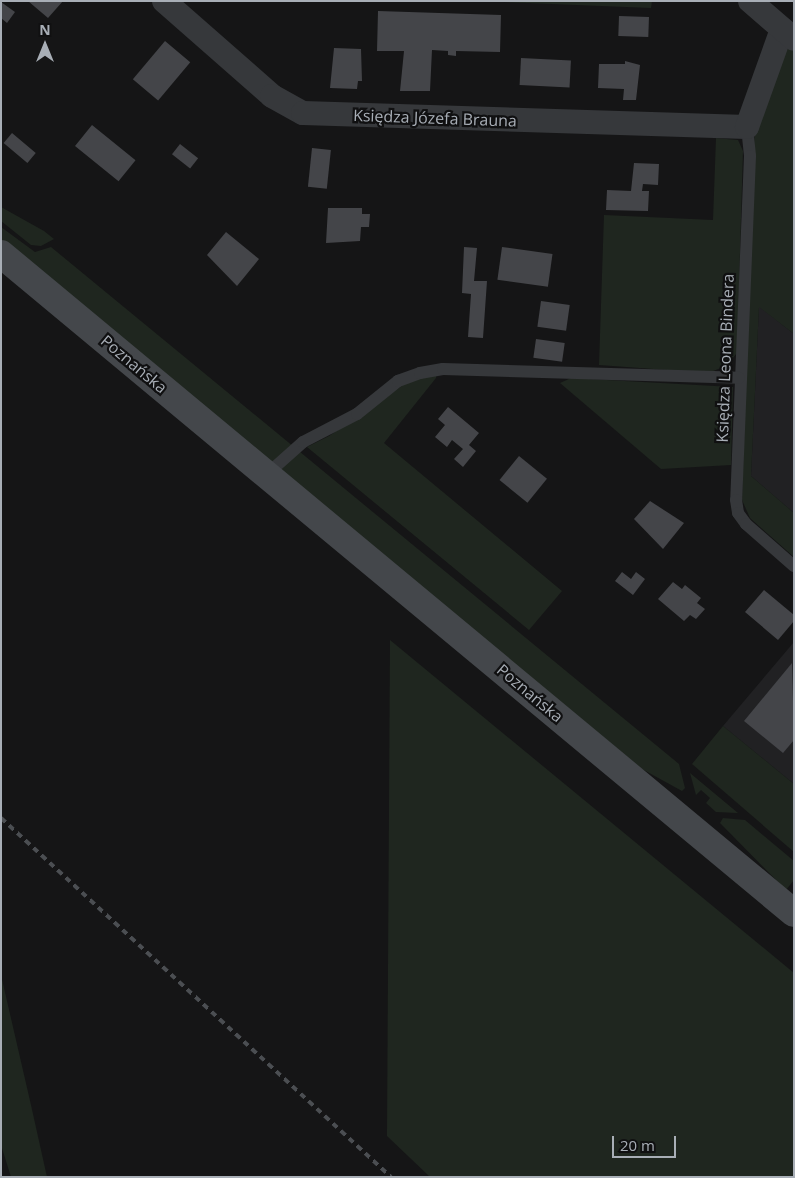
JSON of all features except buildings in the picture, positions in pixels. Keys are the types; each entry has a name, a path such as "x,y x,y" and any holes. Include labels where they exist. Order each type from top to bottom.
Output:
{"main road":[{"name":"Poznańska","path":"1,254 794,912"}],"street":[{"name":"Księdza Józefa Brauna","path":"164,1 272,96 304,113 747,127"},
{"path":"747,127 788,34 750,1"}],"lane":[{"name":"Księdza Leona Bindera","path":"747,127 750,156 739,378 738,513 794,566"},
{"path":"266,475 303,442 357,414 398,381 420,373 443,369 739,378"}],"shaded area":[{"path":"476,1 652,1 651,8"},
{"path":"789,47 794,52 794,334 759,307 751,476 794,513 794,557 750,518 742,500 755,120 778,62"},
{"path":"716,138 738,140 743,151 737,353 726,366 708,373 599,365 604,215 713,220"},
{"path":"1,207 44,231 54,239 41,246 31,245 1,221"},
{"path":"1,227 35,252 51,247 679,764 685,788 682,791 642,769 1,239"},
{"path":"759,306 794,334 794,513 751,476"},
{"path":"437,372 436,378 384,443 562,591 529,630 307,447 329,436 409,381"},
{"path":"571,378 733,387 731,465 661,469 560,383"},
{"path":"390,640 794,973 794,1177 430,1177 387,1136"},
{"path":"794,642 794,784 723,726"},
{"path":"723,726 794,784 794,852 692,764"},
{"path":"690,773 738,813 716,812 706,803 710,798 701,790 696,795"},
{"path":"723,818 745,820 794,861 794,880 786,890 720,823"},
{"path":"1,975 47,1177 11,1177 1,1145"}],"railway":[{"path":"1,818 391,1177"}]}
